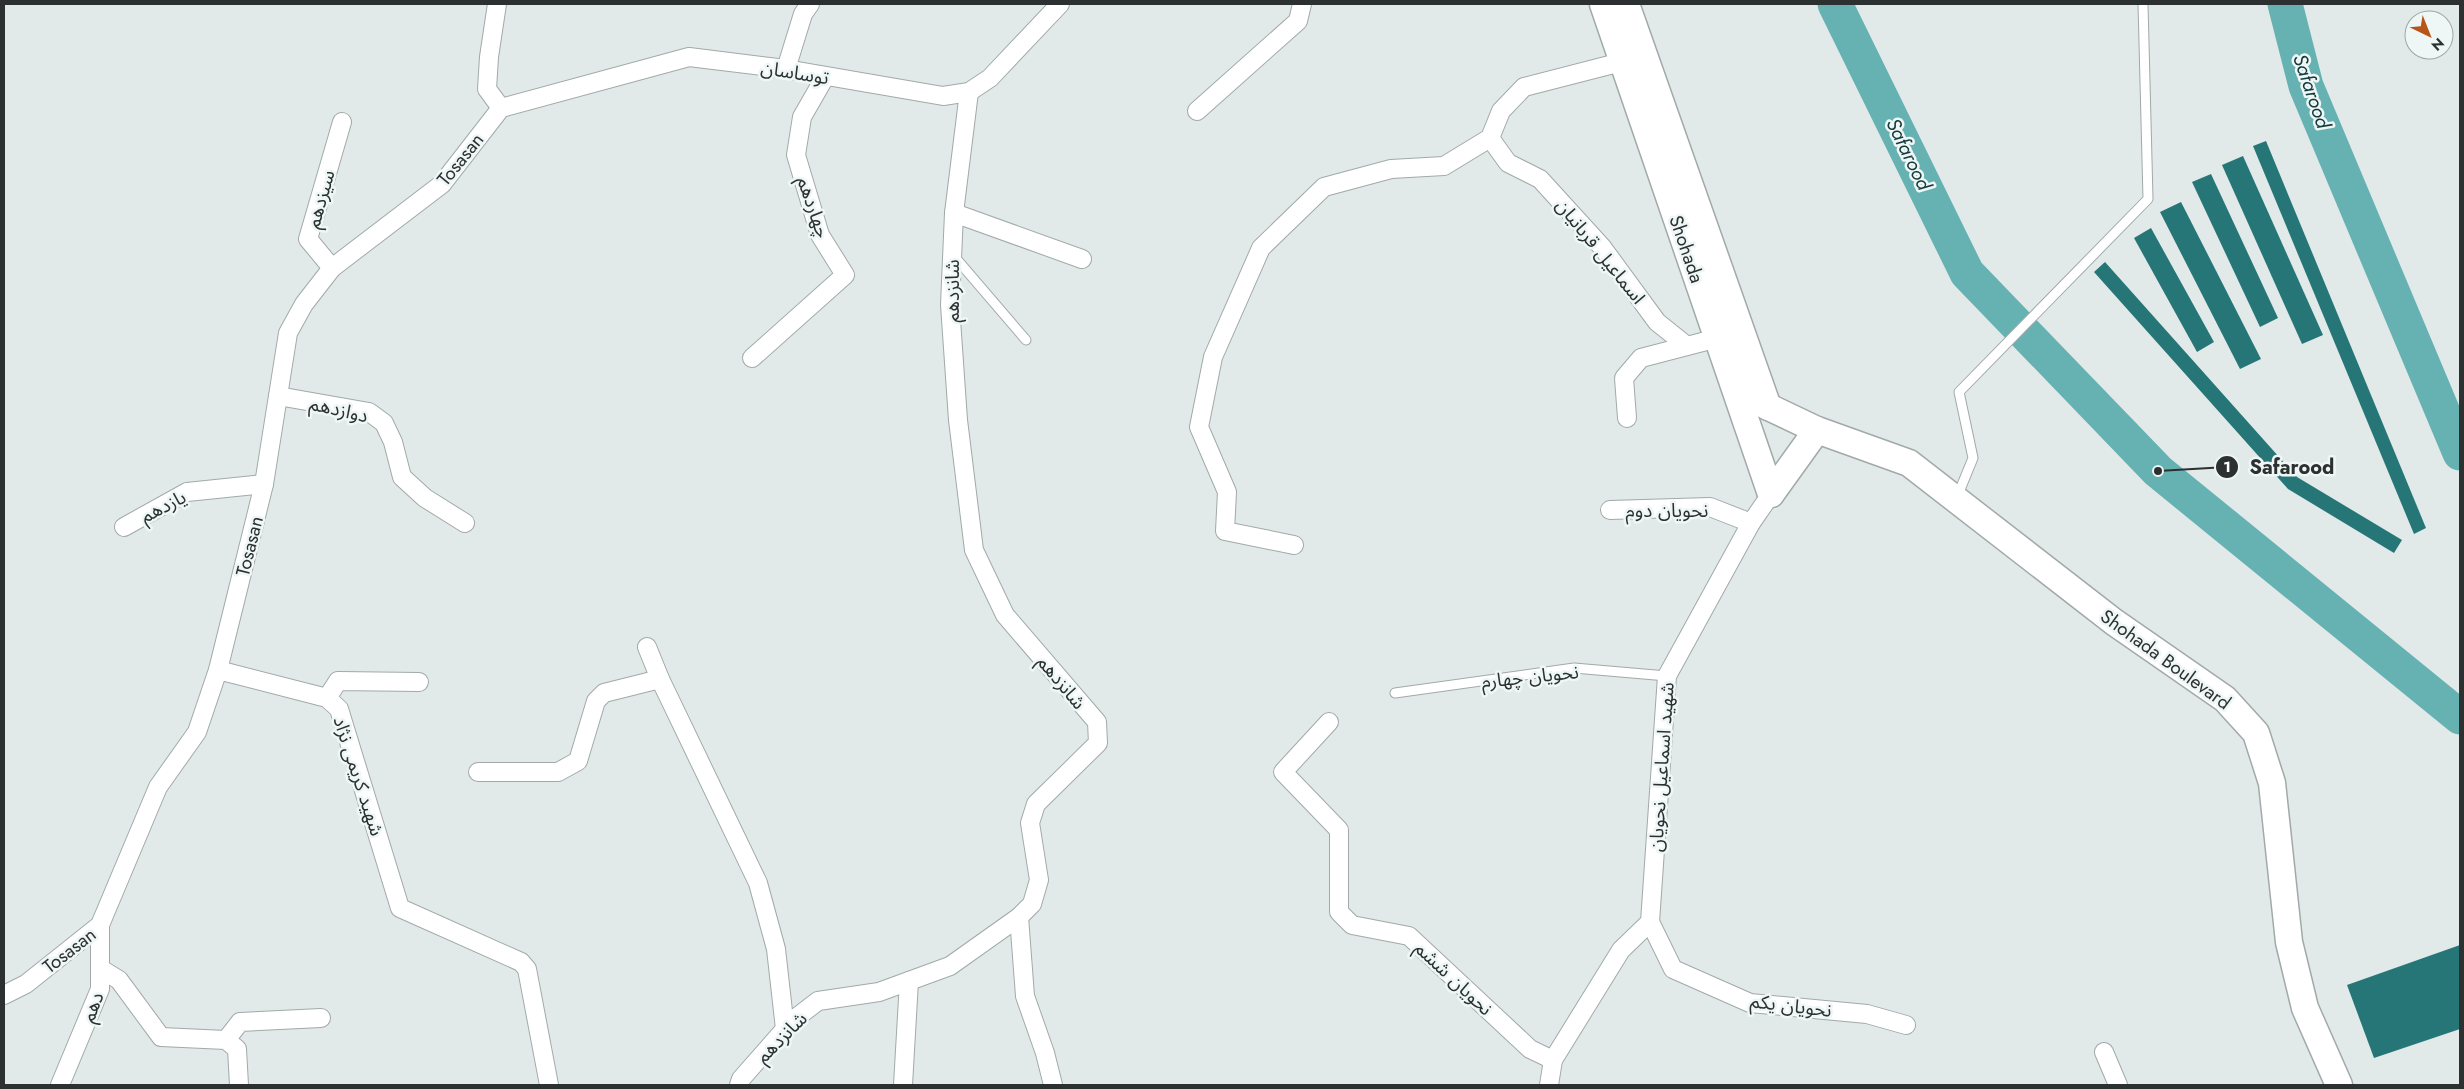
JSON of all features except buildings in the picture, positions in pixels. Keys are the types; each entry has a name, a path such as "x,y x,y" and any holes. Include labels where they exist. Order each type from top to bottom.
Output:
{"main road":[{"name":"Shohada","path":"1604,4 1633,59 1768,407"},
{"name":"Shohada","path":"1626,4 1633,59 1718,338 1771,494"},
{"name":"Shohada Boulevard","path":"1737,392 1817,430 1909,463 2114,622 2225,699 2256,733 2272,783 2290,942 2305,1008 2339,1085"},
{"name":"شهید اسماعیل نحویان","path":"1771,494 1817,430"}],"street":[{"path":"497,4 489,57 487,89 501,108"},
{"path":"786,69 803,14 810,4"},
{"name":"توساسان","path":"501,108 689,57 786,69 944,96 969,92 990,78 1060,4"},
{"path":"1197,111 1298,21 1302,4"},
{"path":"1294,545 1225,531 1227,492 1199,427 1213,358 1261,248 1324,187 1391,169 1444,166 1490,138 1501,112 1524,87 1633,59"},
{"name":"چهاردهم","path":"752,358 845,276 820,235 796,155 802,117 825,77"},
{"name":"شانزدهم","path":"739,1085 741,1079 792,1021 818,1001 879,992 950,966 1019,917 1032,904 1039,880 1030,823 1036,804 1098,742 1097,722 1005,615 974,550 958,420 950,305 954,213 969,92"},
{"name":"Tosasan","path":"4,995 26,984 100,925 158,786 198,732 218,670 264,484 288,333 304,304 332,268 442,184 501,108"},
{"name":"سیزدهم","path":"332,268 308,239 342,122"},
{"name":"اسماعیل قربانیان","path":"1490,138 1508,163 1540,179 1602,247 1657,322 1688,346"},
{"path":"954,213 1082,259"},
{"path":"1627,418 1624,378 1641,358 1718,338"},
{"name":"دوازدهم","path":"278,396 369,412 384,423 393,442 402,477 425,498 465,522"},
{"name":"یازدهم","path":"124,527 187,492 264,484"},
{"name":"شهید اسماعیل نحویان","path":"1650,922 1666,676 1751,523 1771,494"},
{"name":"نحویان دوم","path":"1610,510 1710,507 1751,523"},
{"path":"647,647 660,679 758,883 776,949 785,1029"},
{"name":"شهید کریمی نژاد","path":"218,670 327,698 339,710 400,908 521,962 527,969 549,1085"},
{"path":"478,772 558,772 570,768 578,761 596,701 604,694 660,679"},
{"path":"327,698 338,682 419,682"},
{"name":"نحویان ششم","path":"1329,722 1283,772 1339,830 1339,912 1352,925 1409,936 1530,1049 1553,1060"},
{"path":"1019,917 1026,996 1045,1053 1053,1085"},
{"path":"1549,1085 1553,1060 1621,950 1650,922"},
{"name":"نحویان یکم","path":"1650,922 1673,969 1750,1003 1867,1014 1906,1025"},
{"name":"دهم","path":"60,1085 100,989 100,925"},
{"path":"101,969 119,980 161,1037 226,1040 237,1049 239,1085"},
{"path":"903,1085 908,981"},
{"path":"226,1040 240,1022 321,1018"},
{"path":"2104,1052 2118,1085"}],"lane":[{"path":"1956,499 1973,458 1959,392 2148,199 2143,4"},
{"path":"952,254 1026,340"},
{"name":"نحویان چهارم","path":"1395,693 1574,668 1666,676"}],"waterway":[{"name":"Safarood","path":"1835,4 1967,273 2158,471 2460,717"},
{"name":"Safarood","path":"2285,4 2306,86 2460,453"}],"place":[{"name":"Safarood","path":"2158,471"}]}
